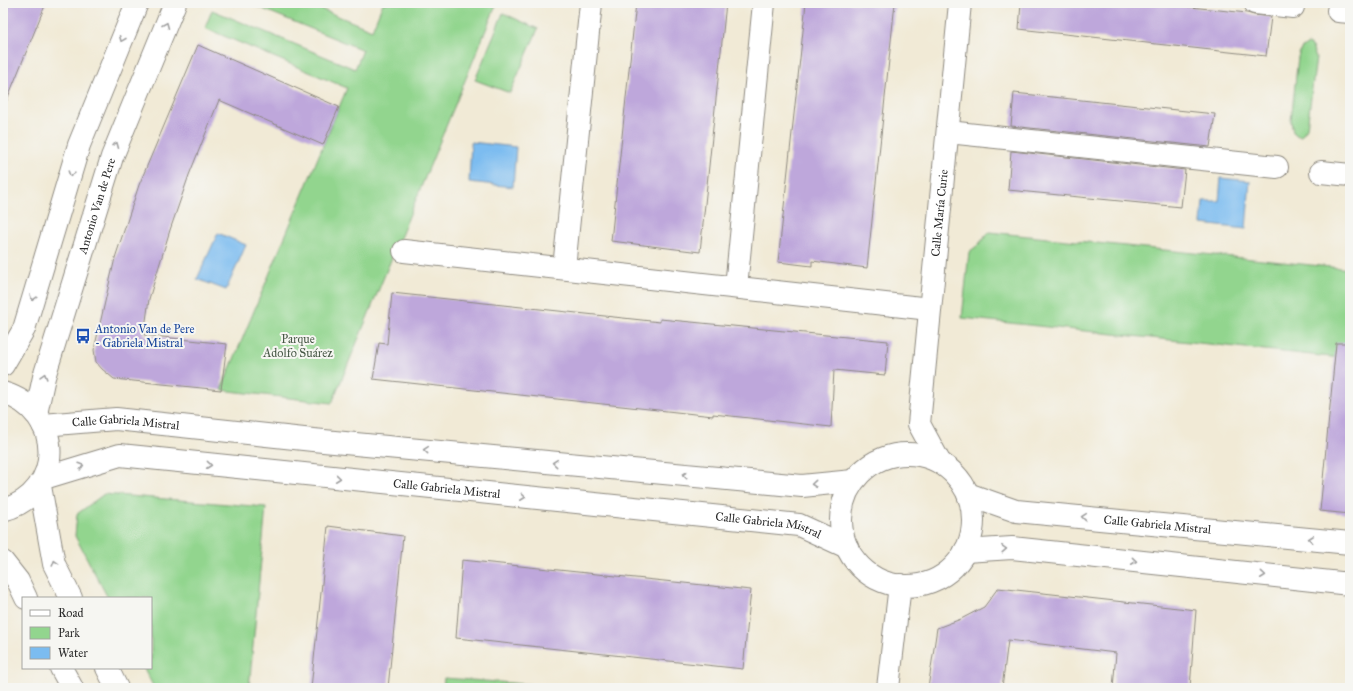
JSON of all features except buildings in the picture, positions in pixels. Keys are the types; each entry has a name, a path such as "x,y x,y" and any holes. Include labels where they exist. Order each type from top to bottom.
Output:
{"street":[{"path":"3,365 24,329 79,145 136,3"},
{"name":"Antonio Van de Pere","path":"40,419 44,377 112,157 175,3"},
{"path":"564,268 591,3"},
{"path":"736,287 764,3"},
{"name":"Calle María Curie","path":"919,424 960,3"},
{"path":"1255,3 1293,7"},
{"path":"948,132 1277,167"},
{"path":"1321,172 1350,175"},
{"path":"404,251 930,309"},
{"path":"3,393 30,406 40,419 48,437 50,454 42,482 28,499 13,508 3,510"},
{"name":"Calle Gabriela Mistral","path":"40,419 116,419 313,440 802,486 853,481"},
{"path":"893,455 919,424 939,461"},
{"path":"917,454 939,461 955,474 964,486 968,494 973,514 972,532 965,551 953,567 939,578 917,585 900,585 878,579 865,570 855,560 847,548 842,533 841,511 845,495 853,481 870,465 893,455 917,454"},
{"name":"Calle Gabriela Mistral","path":"42,482 120,455 799,525 847,548"},
{"path":"42,482 54,564 70,597"},
{"name":"Calle Gabriela Mistral","path":"968,494 1016,510 1350,543"},
{"path":"965,551 1012,548 1350,584"},
{"path":"3,562 18,581 26,597"},
{"path":"888,688 900,585"},
{"path":"62,669 72,688"},
{"path":"108,669 117,688"}],"green space":[{"name":"Parque Adolfo Suárez","path":"248,3 306,3 372,30 383,3 497,3 332,403 221,390 347,88 205,28 212,10 355,69 363,50"},
{"path":"503,13 538,29 510,93 475,80"},
{"path":"1308,44 1312,47 1316,58 1307,128 1301,136 1298,136 1293,132 1291,121 1298,57 1301,49"},
{"path":"989,232 1350,269 1350,359 962,318 969,252 978,245"},
{"path":"104,494 266,507 249,688 154,688 144,669 152,669 152,597 107,597 75,536 77,514"},
{"path":"444,678 579,688 443,688"}],"water":[{"path":"471,142 516,147 513,187 469,182"},
{"path":"1221,178 1250,181 1246,229 1201,224 1203,201 1219,201"},
{"path":"218,233 246,245 226,290 197,279"}],"place":[{"name":"Antonio Van de Pere - Gabriela Mistral","path":"83,336"}]}
